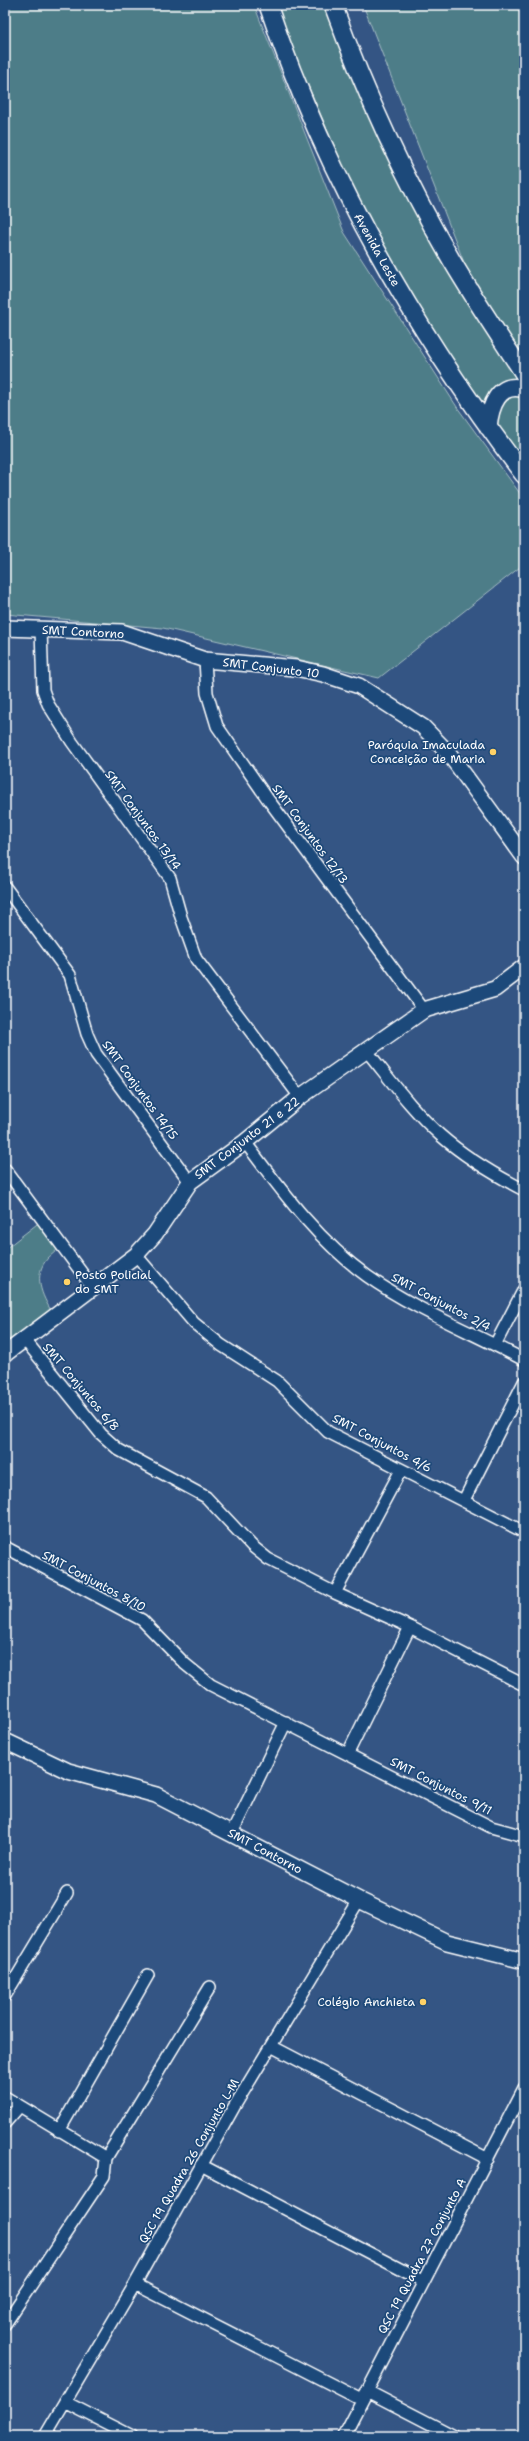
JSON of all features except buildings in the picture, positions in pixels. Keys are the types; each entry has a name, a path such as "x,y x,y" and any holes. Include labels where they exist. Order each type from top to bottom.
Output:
{"main road":[{"name":"Avenida Leste","path":"268,5 322,143 374,245 402,294 488,427 524,475"},
{"path":"333,5 350,51 390,142 431,222 452,261 524,374"},
{"path":"488,427 492,404 498,394 508,389 524,389"}],"street":[{"name":"SMT Contorno","path":"5,628 122,632 205,660"},
{"name":"SMT Conjuntos 13/14","path":"41,629 43,690 48,704 72,742 170,878 180,917 196,959 300,1097"},
{"name":"SMT Conjunto 10","path":"205,660 296,668 323,674 358,686 391,705 422,727 450,755 524,857"},
{"name":"SMT Conjuntos 12/13","path":"205,660 207,693 217,726 242,763 424,1010"},
{"name":"SMT Conjuntos 14/15","path":"5,887 70,975 88,1034 96,1054 190,1182"},
{"name":"SMT Conjunto 21 e 22","path":"5,1354 136,1254 155,1234 190,1182 245,1142 300,1097 424,1010 495,989 524,967"},
{"path":"366,1050 408,1103 440,1135 471,1158 524,1190"},
{"name":"SMT Conjuntos 2/4","path":"245,1142 296,1210 336,1250 366,1275 400,1297 524,1360"},
{"path":"5,1169 93,1288"},
{"name":"SMT Conjuntos 4/6","path":"136,1254 194,1323 207,1335 277,1381 328,1432 401,1470 464,1500 524,1532"},
{"path":"495,1345 524,1289"},
{"name":"SMT Conjuntos 6/8","path":"25,1340 101,1434 119,1450 206,1496 252,1546 268,1559 335,1593 410,1627 524,1685"},
{"path":"464,1500 524,1382"},
{"path":"335,1593 401,1470"},
{"name":"SMT Conjuntos 8/10","path":"5,1547 142,1620 185,1664 211,1685 348,1753"},
{"path":"348,1753 410,1627"},
{"path":"232,1833 286,1722"},
{"name":"SMT Contorno","path":"5,1740 68,1772 156,1795 359,1900 447,1942 524,1961"},
{"name":"SMT Conjuntos 9/11","path":"348,1753 491,1827 524,1836"},
{"path":"5,1996 67,1892"},
{"name":"QSC 19 Quadra 26 Conjunto L-M","path":"45,2436 135,2284 201,2165 359,1900"},
{"path":"59,2131 148,1975"},
{"path":"5,2324 104,2176 106,2158 210,1987"},
{"path":"271,2046 488,2159"},
{"name":"QSC 19 Quadra 27 Conjunto A","path":"344,2436 524,2088"},
{"path":"5,2097 106,2158"},
{"path":"5,2123 19,2106"},
{"path":"201,2165 423,2281"},
{"path":"135,2284 364,2396 454,2436"},
{"path":"65,2402 132,2436"}],"green space":[{"path":"5,5 254,5 344,232 457,407 524,499 524,564 379,678 163,628 5,614"},
{"path":"273,5 331,5 352,73 524,384 521,391 485,411 408,293 353,189"},
{"path":"363,5 524,5 524,355 476,293"},
{"path":"524,394 524,470 488,425 492,398"},
{"path":"41,1221 59,1247 48,1258 40,1271 40,1285 42,1292 52,1312 5,1344 5,1249"}],"place":[{"name":"Paróquia Imaculada Conceição de Maria","path":"493,752"},
{"name":"Posto Policial do SMT","path":"67,1282"},
{"name":"Colégio Anchieta","path":"423,2002"}]}
